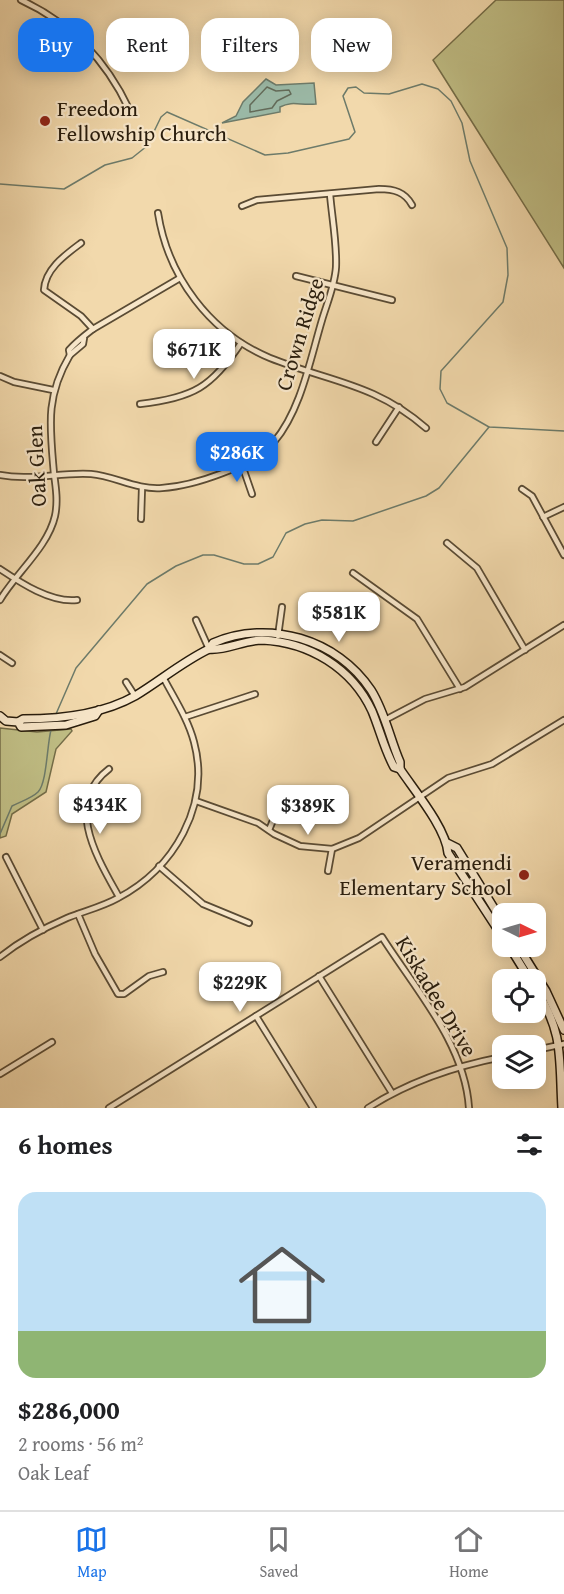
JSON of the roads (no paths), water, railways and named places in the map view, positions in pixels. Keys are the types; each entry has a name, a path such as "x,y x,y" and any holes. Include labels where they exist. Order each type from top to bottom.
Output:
{"street":[{"path":"21,0 59,22 95,53 114,78 129,109"},
{"path":"242,206 257,200 386,189 404,194 411,206"},
{"name":"Crown Ridge","path":"0,475 29,478 95,475 142,488 176,486 242,465 268,448 284,428 307,370 332,286 336,262 330,194"},
{"path":"158,213 168,252 180,278 205,313 241,343 271,358 369,391 399,407 426,428"},
{"path":"81,243 54,267 46,280 44,290 81,316 93,329"},
{"path":"296,276 392,300"},
{"name":"Oak Glen","path":"0,600 53,522 57,499 50,418 53,390 70,355 69,350 93,329 180,278"},
{"path":"140,404 180,398 204,387 219,373 241,343"},
{"path":"0,376 14,382 53,390"},
{"path":"376,442 399,407"},
{"path":"242,465 252,494"},
{"path":"141,519 142,488"},
{"path":"522,489 532,496 564,555"},
{"path":"543,517 564,507"},
{"path":"447,543 477,568 525,650"},
{"path":"0,569 14,579 61,599 77,600"},
{"path":"353,573 417,619 460,689"},
{"path":"277,642 282,607"},
{"path":"196,620 209,649"},
{"path":"376,723 425,699 460,689 564,625"},
{"path":"18,722 21,727 36,728 82,717 135,696 209,649 213,643 235,636 278,633 314,644 343,661 372,691 385,720 400,762 400,769"},
{"path":"209,649 215,650 253,641 277,642 316,654 340,670 361,692 391,762 400,769 419,798 447,843 448,853 492,921"},
{"path":"0,655 12,663"},
{"path":"0,957 43,930 119,897 141,883 159,867 183,835 196,801 198,760 185,717 163,677"},
{"path":"126,682 135,696"},
{"path":"185,717 255,694"},
{"path":"2,720 18,722 23,719 82,717"},
{"path":"196,801 240,816 300,846 332,849 359,838 448,778 492,764 530,744 564,720"},
{"path":"109,769 97,779 88,797 87,830 95,855 119,897"},
{"path":"268,830 285,791 302,791"},
{"path":"447,843 457,848 492,905"},
{"path":"327,871 332,849"},
{"path":"6,857 43,930"},
{"path":"159,867 203,904 249,922"},
{"path":"78,914 95,954 118,994 124,994 149,976 163,972"},
{"name":"Kiskadee Drive","path":"319,976 382,937 448,1040 461,1067 469,1108"},
{"path":"525,957 546,991 564,1030"},
{"path":"109,1108 319,976 392,1093"},
{"path":"546,1006 556,1024 562,1044 562,1108"},
{"path":"256,1016 313,1108"},
{"path":"1,1072 52,1042"},
{"path":"546,1048 562,1044"},
{"path":"368,1108 392,1093 461,1067 492,1059"}],"water":[{"path":"266,79 276,85 314,83 316,104 289,104 280,107 280,112 222,123 236,116 243,102"}],"waterway":[{"path":"0,184 64,189 105,165 132,158 147,146 161,117 167,112 265,155 288,153 349,139 355,132 343,96 348,88 356,87 364,93 389,94 422,84 438,89 451,101 462,123 470,161 507,248 508,275 503,302 441,371 440,389 447,403 489,427 564,431"},
{"path":"56,714 76,668 147,584 176,566 203,555 214,555 244,564 258,564 273,557 286,533 305,524 322,520 353,521 426,496 439,488 489,427"},
{"path":"0,834 12,806 33,796 41,787 51,730"}],"place":[{"name":"Freedom Fellowship Church","path":"45,121"},
{"name":"Veramendi Elementary School","path":"524,875"}]}
